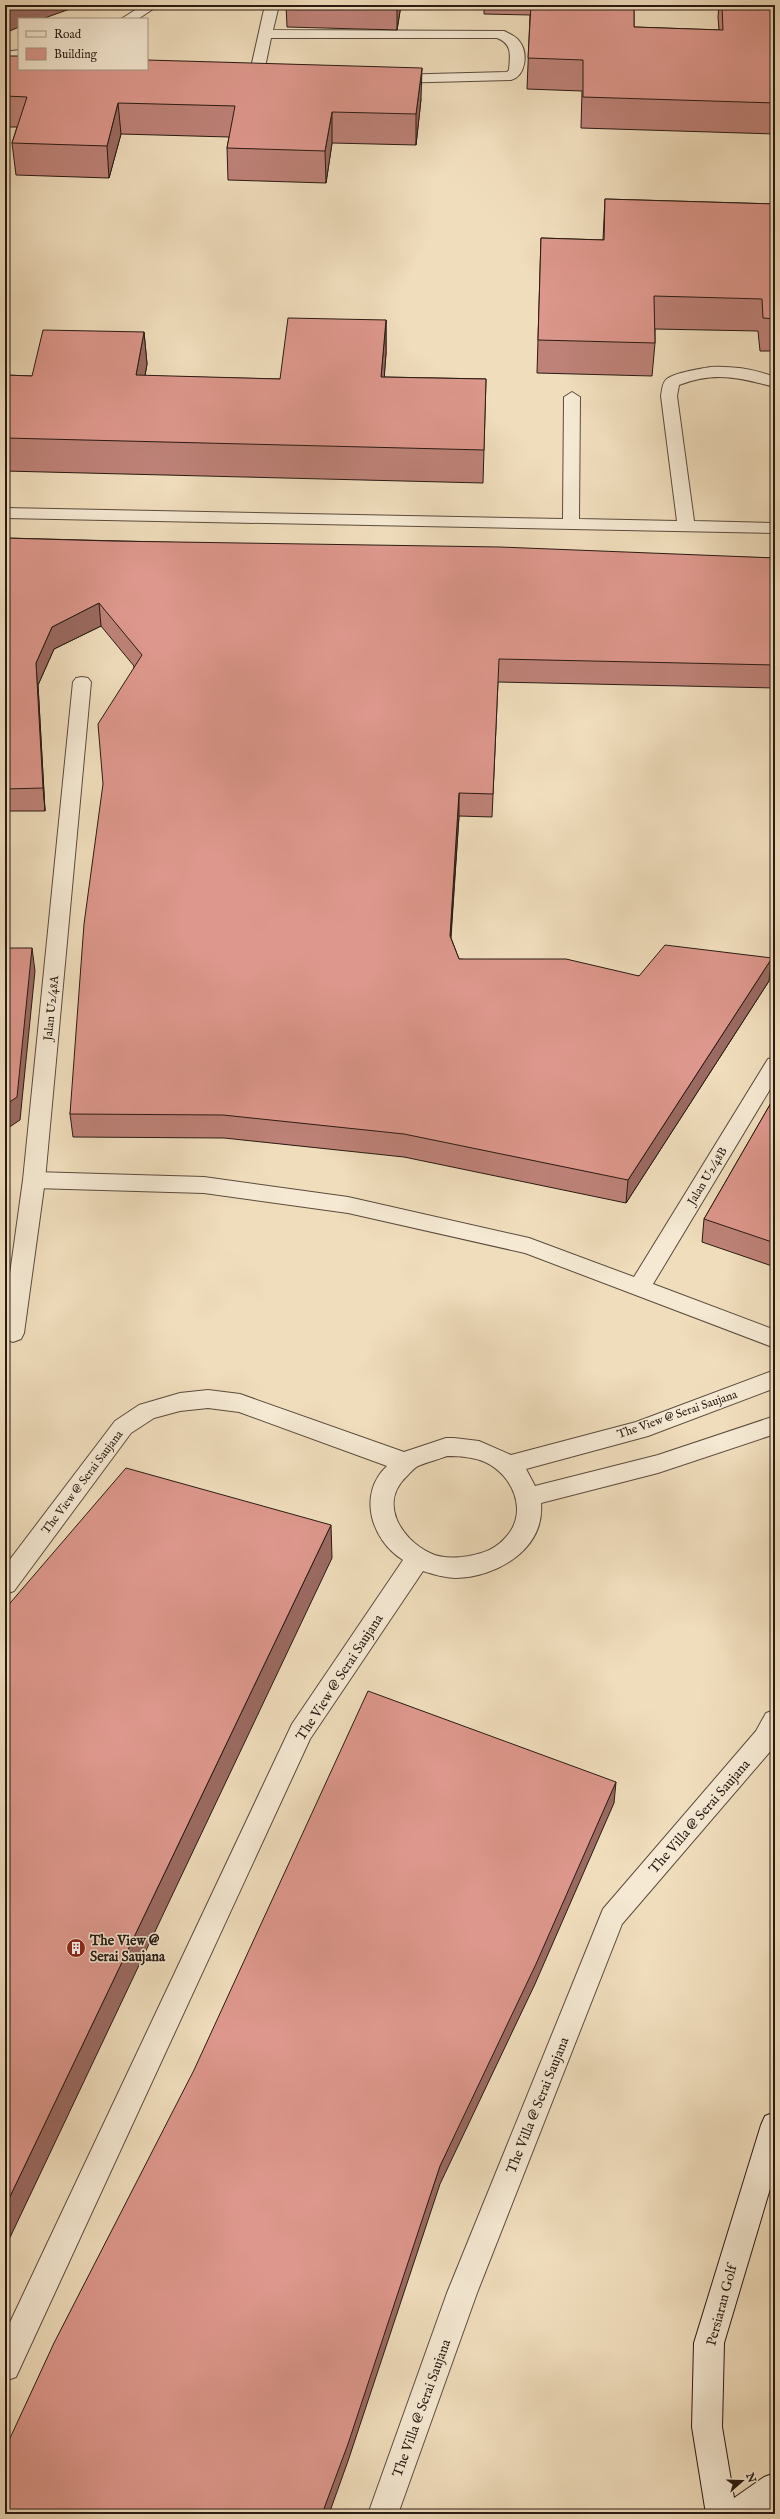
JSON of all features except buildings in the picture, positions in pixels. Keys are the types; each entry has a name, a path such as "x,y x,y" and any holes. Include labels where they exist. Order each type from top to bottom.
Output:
{"street":[{"path":"130,18 152,5"},
{"path":"272,5 264,34 257,72 260,77 268,80 292,80"},
{"path":"264,34 499,34 512,38 518,47 516,71 511,76 379,79"},
{"path":"5,56 18,54"},
{"path":"686,527 670,396 672,382 688,375 710,371 759,375 775,382"},
{"path":"571,524 572,397"},
{"path":"5,513 775,528"},
{"name":"Jalan U2/48A","path":"13,1333 34,1180 82,682"},
{"name":"Jalan U2/48B","path":"639,1288 775,1064"},
{"path":"34,1180 204,1185 348,1205 529,1246 775,1339"},
{"name":"The View @ Serai Saujana","path":"508,1465 640,1430 775,1379"},
{"name":"The View @ Serai Saujana","path":"5,1584 124,1427 147,1411 180,1402 208,1398 240,1403 404,1462"},
{"path":"529,1497 658,1464 775,1425"},
{"path":"446,1447 468,1447 489,1454 508,1465 521,1479 529,1497 530,1517 523,1535 508,1551 488,1562 464,1567 440,1566 418,1558 399,1546 386,1530 380,1512 382,1492 387,1481 404,1462 424,1451 446,1447"},
{"name":"The View @ Serai Saujana","path":"5,2366 119,2118 301,1732 418,1558"},
{"name":"The Villa @ Serai Saujana","path":"383,2514 462,2293 612,1917 770,1730"},
{"name":"Persiaran Golf","path":"721,2514 707,2427 709,2343 775,2125"},
{"path":"736,2514 775,2488"}],"place":[{"name":"The View @ Serai Saujana","path":"76,1948"}]}
